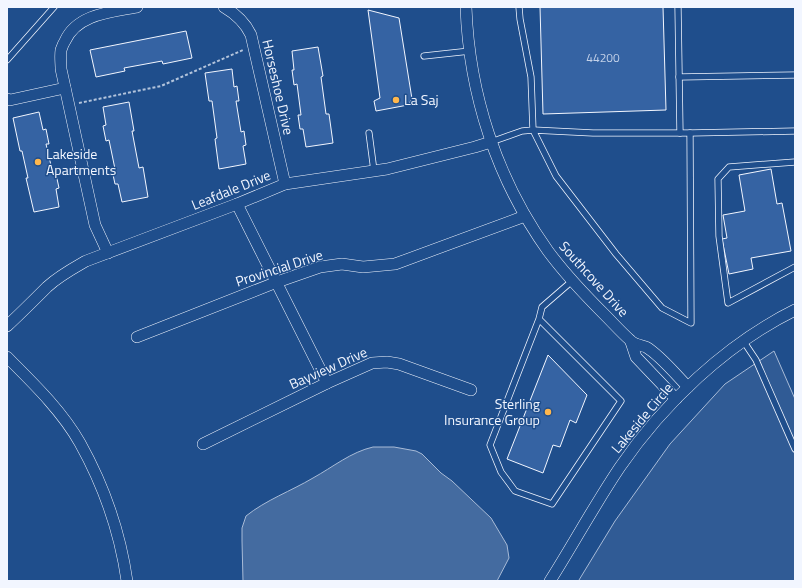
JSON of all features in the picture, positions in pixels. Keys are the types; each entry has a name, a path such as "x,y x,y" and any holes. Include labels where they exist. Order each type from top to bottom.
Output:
{"street":[{"path":"108,253 95,225 61,68 61,49 67,36 73,28 83,21 96,16 137,7"},
{"name":"Horseshoe Drive","path":"224,7 246,25 251,35 285,184"},
{"name":"Southcove Drive","path":"466,7 470,51 479,101 491,142 508,183 525,216 572,281 631,342 646,348 688,387"},
{"path":"7,99 10,100 65,88"},
{"name":"Leafdale Drive","path":"7,326 48,286 68,271 86,261 237,204 285,184 387,169 491,142"},
{"path":"237,204 327,383"},
{"name":"Provincial Drive","path":"137,337 277,282 320,267 342,264 363,267 395,264 525,216"},
{"name":"Lakeside Circle","path":"553,580 621,466 641,439 676,399 688,387 744,342 794,313"},
{"name":"Southcove Drive","path":"631,342 636,357 676,399"},
{"path":"7,357 28,378 58,413 80,443 107,500 124,559 127,581"},
{"name":"Bayview Drive","path":"203,444 327,383 372,363 387,362 399,364 471,390"}],"lane":[{"path":"7,60 54,7"},
{"path":"519,7 531,77 533,130 556,176 616,254 662,308 691,323 690,133"},
{"path":"678,7 680,133"},
{"path":"424,56 470,51"},
{"path":"679,77 795,75"},
{"path":"491,142 522,131 533,130 593,133 795,131"},
{"path":"369,133 374,171"},
{"path":"795,162 729,167 718,179 719,236 728,303 795,267"},
{"path":"539,319 621,401 552,504 515,491 501,472 490,445 539,319 542,307 572,281"},
{"path":"744,342 756,360 795,448"}],"path":[{"path":"70,105 161,86 254,45"}],"shaded area":[{"path":"774,351 795,399 795,581 580,581 579,580 615,521 670,444 725,384"},
{"path":"373,447 394,447 416,451 422,454 491,518 507,545 509,558 497,581 243,581 242,528 246,516 262,505 305,483 357,452"}],"building":[{"path":"540,7 663,7 666,110 543,114"},
{"path":"368,10 399,18 412,99 408,105 376,111 374,101 380,98"},
{"path":"186,31 192,58 163,64 162,61 124,68 125,71 96,77 90,50"},
{"path":"318,47 323,76 321,77 326,114 329,114 333,143 306,147 303,129 300,129 298,115 301,115 297,84 294,85 292,51"},
{"path":"232,69 234,87 237,86 239,101 236,101 241,132 244,131 246,145 243,146 246,164 219,169 212,101 209,101 205,73"},
{"path":"129,102 134,131 132,131 139,168 143,167 148,197 122,202 118,184 115,184 112,170 115,169 109,140 106,141 103,126 106,125 103,107"},
{"name":"Lakeside Apartments","path":"39,112 43,130 46,129 49,144 46,144 53,174 56,174 59,188 56,189 59,207 34,212 26,178 28,178 22,151 20,151 13,118"},
{"path":"771,169 777,204 782,203 791,251 751,258 753,269 729,274 722,239 727,238 723,215 745,211 739,175"},
{"path":"548,355 587,395 576,423 570,420 560,447 553,445 543,473 507,459"}],"place":[{"name":"La Saj","path":"396,100"},
{"name":"Lakeside Apartments","path":"38,162"},
{"name":"Sterling Insurance Group","path":"548,412"}]}
